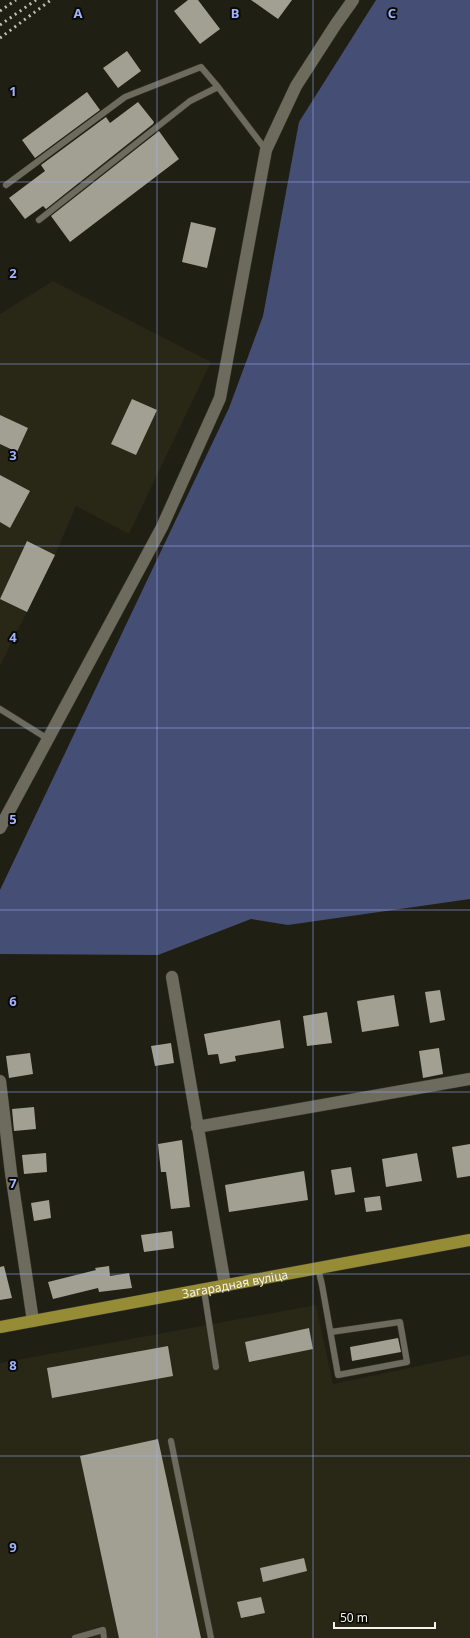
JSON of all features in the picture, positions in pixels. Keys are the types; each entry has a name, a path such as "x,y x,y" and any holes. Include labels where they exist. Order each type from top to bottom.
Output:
{"main road":[{"name":"Загарадная вуліца","path":"0,1327 470,1240"}],"street":[{"path":"0,828 162,527 220,398 266,150 296,86 353,0"},
{"path":"172,977 225,1285"},
{"path":"197,1127 470,1080"},
{"path":"0,1081 11,1173 33,1321"}],"lane":[{"path":"6,185 125,97 201,67 266,150"},
{"path":"39,220 190,101 218,87"},
{"path":"0,709 48,738"},
{"path":"318,1268 338,1375 407,1362 400,1322 330,1332"},
{"path":"204,1290 216,1367"},
{"path":"171,1441 211,1638"},
{"path":"75,1638 103,1630 104,1638"}],"shaded area":[{"path":"376,0 470,0 470,899 288,925 251,919 158,955 0,954 0,890 229,408 263,316 299,122"},
{"path":"53,281 211,362 129,534 76,506 55,555 0,666 0,314"},
{"path":"316,1305 333,1384 470,1355 470,1638 0,1638 0,1363"}],"building":[{"path":"188,0 198,0 220,29 200,44 174,11"},
{"path":"251,0 292,0 278,19"},
{"path":"127,51 141,71 118,88 103,68"},
{"path":"87,92 100,110 35,158 22,140"},
{"path":"138,102 154,122 153,124 46,209 43,206 25,219 9,198 45,171 41,165 106,117 110,123"},
{"path":"159,131 179,159 70,242 51,216"},
{"path":"191,222 216,228 207,268 182,262"},
{"path":"132,399 157,410 136,455 111,444"},
{"path":"0,415 28,428 17,452 0,444"},
{"path":"0,475 30,491 10,528 0,522"},
{"path":"27,541 55,555 27,612 0,599"},
{"path":"440,990 445,1020 430,1023 425,992"},
{"path":"394,995 399,1026 362,1032 357,1001"},
{"path":"327,1012 332,1043 307,1046 303,1016"},
{"path":"280,1020 284,1048 235,1056 236,1061 220,1064 218,1054 208,1055 204,1034"},
{"path":"171,1043 174,1063 155,1066 151,1046"},
{"path":"439,1048 443,1074 423,1078 419,1051"},
{"path":"30,1053 33,1074 9,1078 6,1056"},
{"path":"34,1107 36,1129 14,1131 12,1109"},
{"path":"182,1140 190,1207 171,1209 166,1172 161,1172 158,1144"},
{"path":"470,1144 470,1176 457,1178 452,1147"},
{"path":"46,1153 47,1172 24,1174 22,1155"},
{"path":"417,1153 422,1181 386,1187 382,1159"},
{"path":"351,1167 355,1192 335,1195 331,1170"},
{"path":"304,1171 308,1200 229,1212 225,1185"},
{"path":"380,1196 382,1210 366,1212 364,1198"},
{"path":"49,1200 51,1218 34,1221 31,1203"},
{"path":"172,1231 174,1248 144,1252 141,1235"},
{"path":"4,1266 12,1298 0,1300 0,1267"},
{"path":"109,1266 110,1276 129,1273 132,1288 99,1292 98,1288 53,1299 48,1282 96,1270 95,1268"},
{"path":"309,1328 313,1349 249,1362 245,1342"},
{"path":"398,1338 401,1352 352,1361 350,1347"},
{"path":"168,1346 173,1376 52,1398 47,1368"},
{"path":"158,1439 201,1638 119,1638 80,1456"},
{"path":"304,1558 307,1571 263,1582 260,1568"},
{"path":"261,1597 265,1613 241,1618 237,1602"}],"railway":[{"path":"0,11 16,0"},
{"path":"0,25 36,0"},
{"path":"0,38 51,0"}]}
